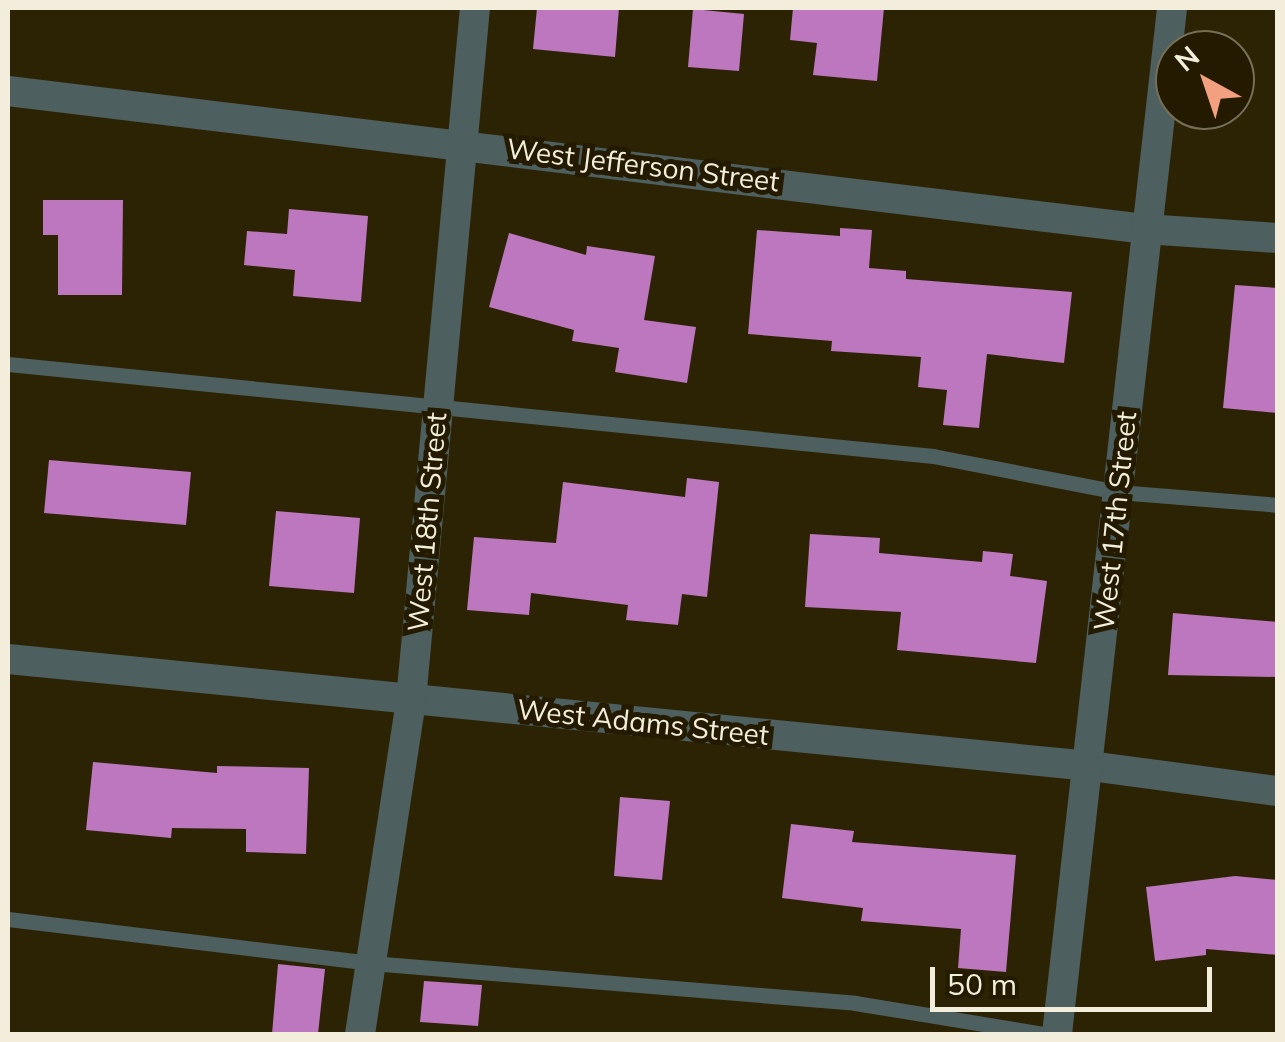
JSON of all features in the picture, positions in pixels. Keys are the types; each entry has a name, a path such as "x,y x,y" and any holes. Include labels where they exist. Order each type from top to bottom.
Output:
{"street":[{"name":"West 18th Street","path":"360,1034 411,700 475,8"},
{"name":"West 17th Street","path":"1057,1034 1172,8"},
{"name":"West Jefferson Street","path":"8,92 461,142 1145,229 1278,238"},
{"name":"West Adams Street","path":"8,659 1090,766 1278,791"}],"lane":[{"path":"8,364 932,456 1118,492 1278,505"},
{"path":"8,919 370,963 855,1003 1044,1034"}],"building":[{"path":"537,8 619,8 615,57 533,49"},
{"path":"793,8 884,8 877,81 813,75 817,43 790,40"},
{"path":"693,9 744,14 739,71 688,67"},
{"path":"43,200 123,200 122,295 58,295 58,235 43,235"},
{"path":"289,209 368,216 361,302 293,296 295,270 244,265 247,231 287,234"},
{"path":"840,228 872,230 869,268 906,271 906,279 1072,292 1064,363 987,354 979,428 943,425 947,390 918,387 921,357 831,351 832,341 748,334 757,230 840,236"},
{"path":"509,233 586,255 587,246 655,256 644,320 696,327 687,383 615,372 619,348 572,341 574,330 489,307"},
{"path":"1235,285 1278,288 1278,413 1223,408"},
{"path":"49,460 191,472 186,525 44,513"},
{"path":"687,478 719,482 707,597 682,594 678,625 626,620 628,605 531,593 529,615 467,610 474,537 556,543 563,482 685,497"},
{"path":"276,511 360,518 354,593 269,586"},
{"path":"810,534 880,538 879,553 982,562 983,551 1013,554 1010,576 1047,581 1036,663 897,650 901,612 805,607"},
{"path":"1173,613 1278,622 1278,677 1168,675"},
{"path":"93,762 217,773 217,766 309,768 306,854 246,852 246,829 172,828 171,838 86,830"},
{"path":"620,797 670,801 662,880 614,876"},
{"path":"791,824 854,831 852,842 1016,855 1006,972 958,968 961,929 861,921 863,908 782,898"},
{"path":"1235,876 1278,880 1278,955 1206,949 1206,955 1155,961 1146,887"},
{"path":"278,964 325,969 318,1034 272,1034"},
{"path":"424,981 482,985 478,1026 420,1022"}]}
